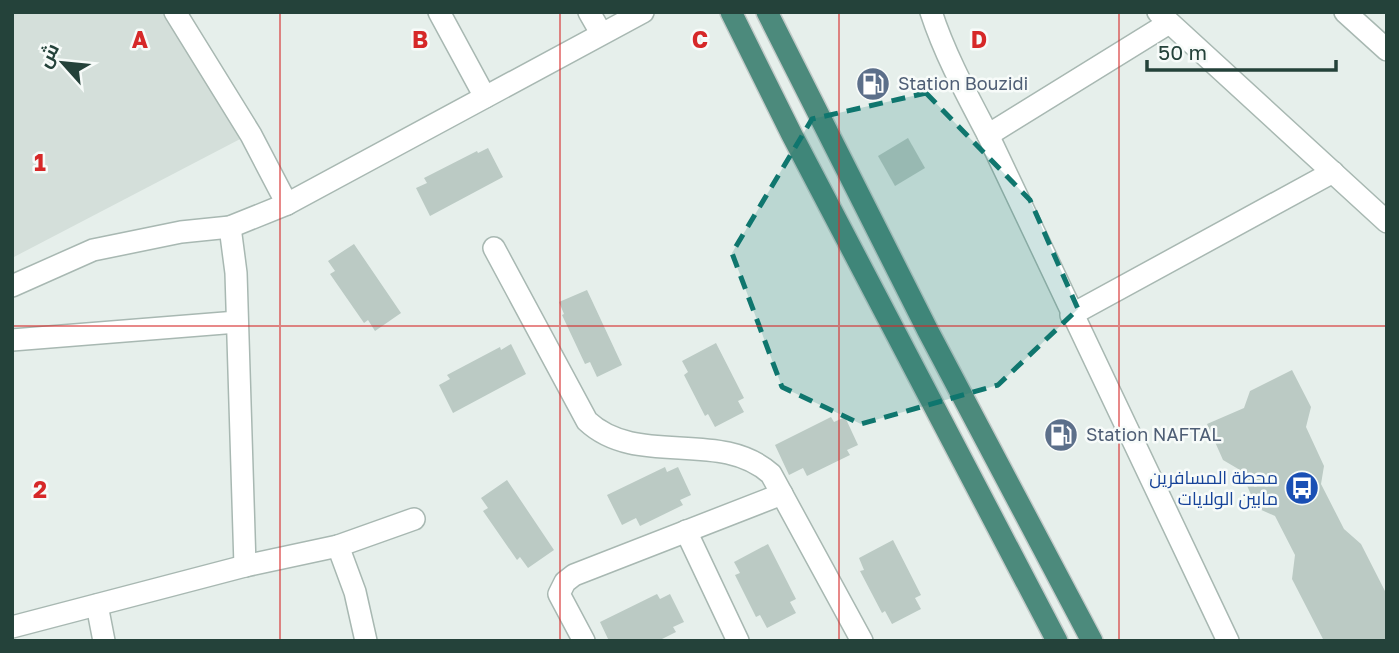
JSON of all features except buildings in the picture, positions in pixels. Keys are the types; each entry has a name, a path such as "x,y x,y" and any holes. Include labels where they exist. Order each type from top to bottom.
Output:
{"highway":[{"path":"731,12 792,135 1057,641"},
{"path":"767,12 928,331 1092,641"}],"street":[{"path":"175,12 251,135 286,204"},
{"path":"439,12 485,97"},
{"path":"589,12 601,33"},
{"path":"12,285 93,250 181,232 230,227 286,204 643,12"},
{"path":"931,12 957,76 988,135 1228,641"},
{"path":"1345,12 1387,50"},
{"path":"988,135 1164,18 1387,222"},
{"path":"1072,315 1333,173"},
{"path":"230,227 236,273 245,566"},
{"path":"494,247 587,421 598,432 634,443 738,454 759,463 771,474 858,640"},
{"path":"12,340 237,322"},
{"path":"584,641 559,594 565,582 574,575 782,494"},
{"path":"12,627 38,631 97,605 245,566 338,546 414,519"},
{"path":"687,531 738,641"},
{"path":"338,546 355,592 366,641"},
{"path":"97,605 104,641"}],"highlighted area":[{"path":"926,93 1030,200 1078,309 998,385 861,424 782,387 732,253 812,119"}],"shaded area":[{"path":"12,12 162,12 244,137 12,258"}],"place":[{"name":"Station Bouzidi","path":"873,84"},
{"name":"Station NAFTAL","path":"1061,435"},
{"name":"محطة المسافرين مابين الولايات","path":"1302,488"}]}
